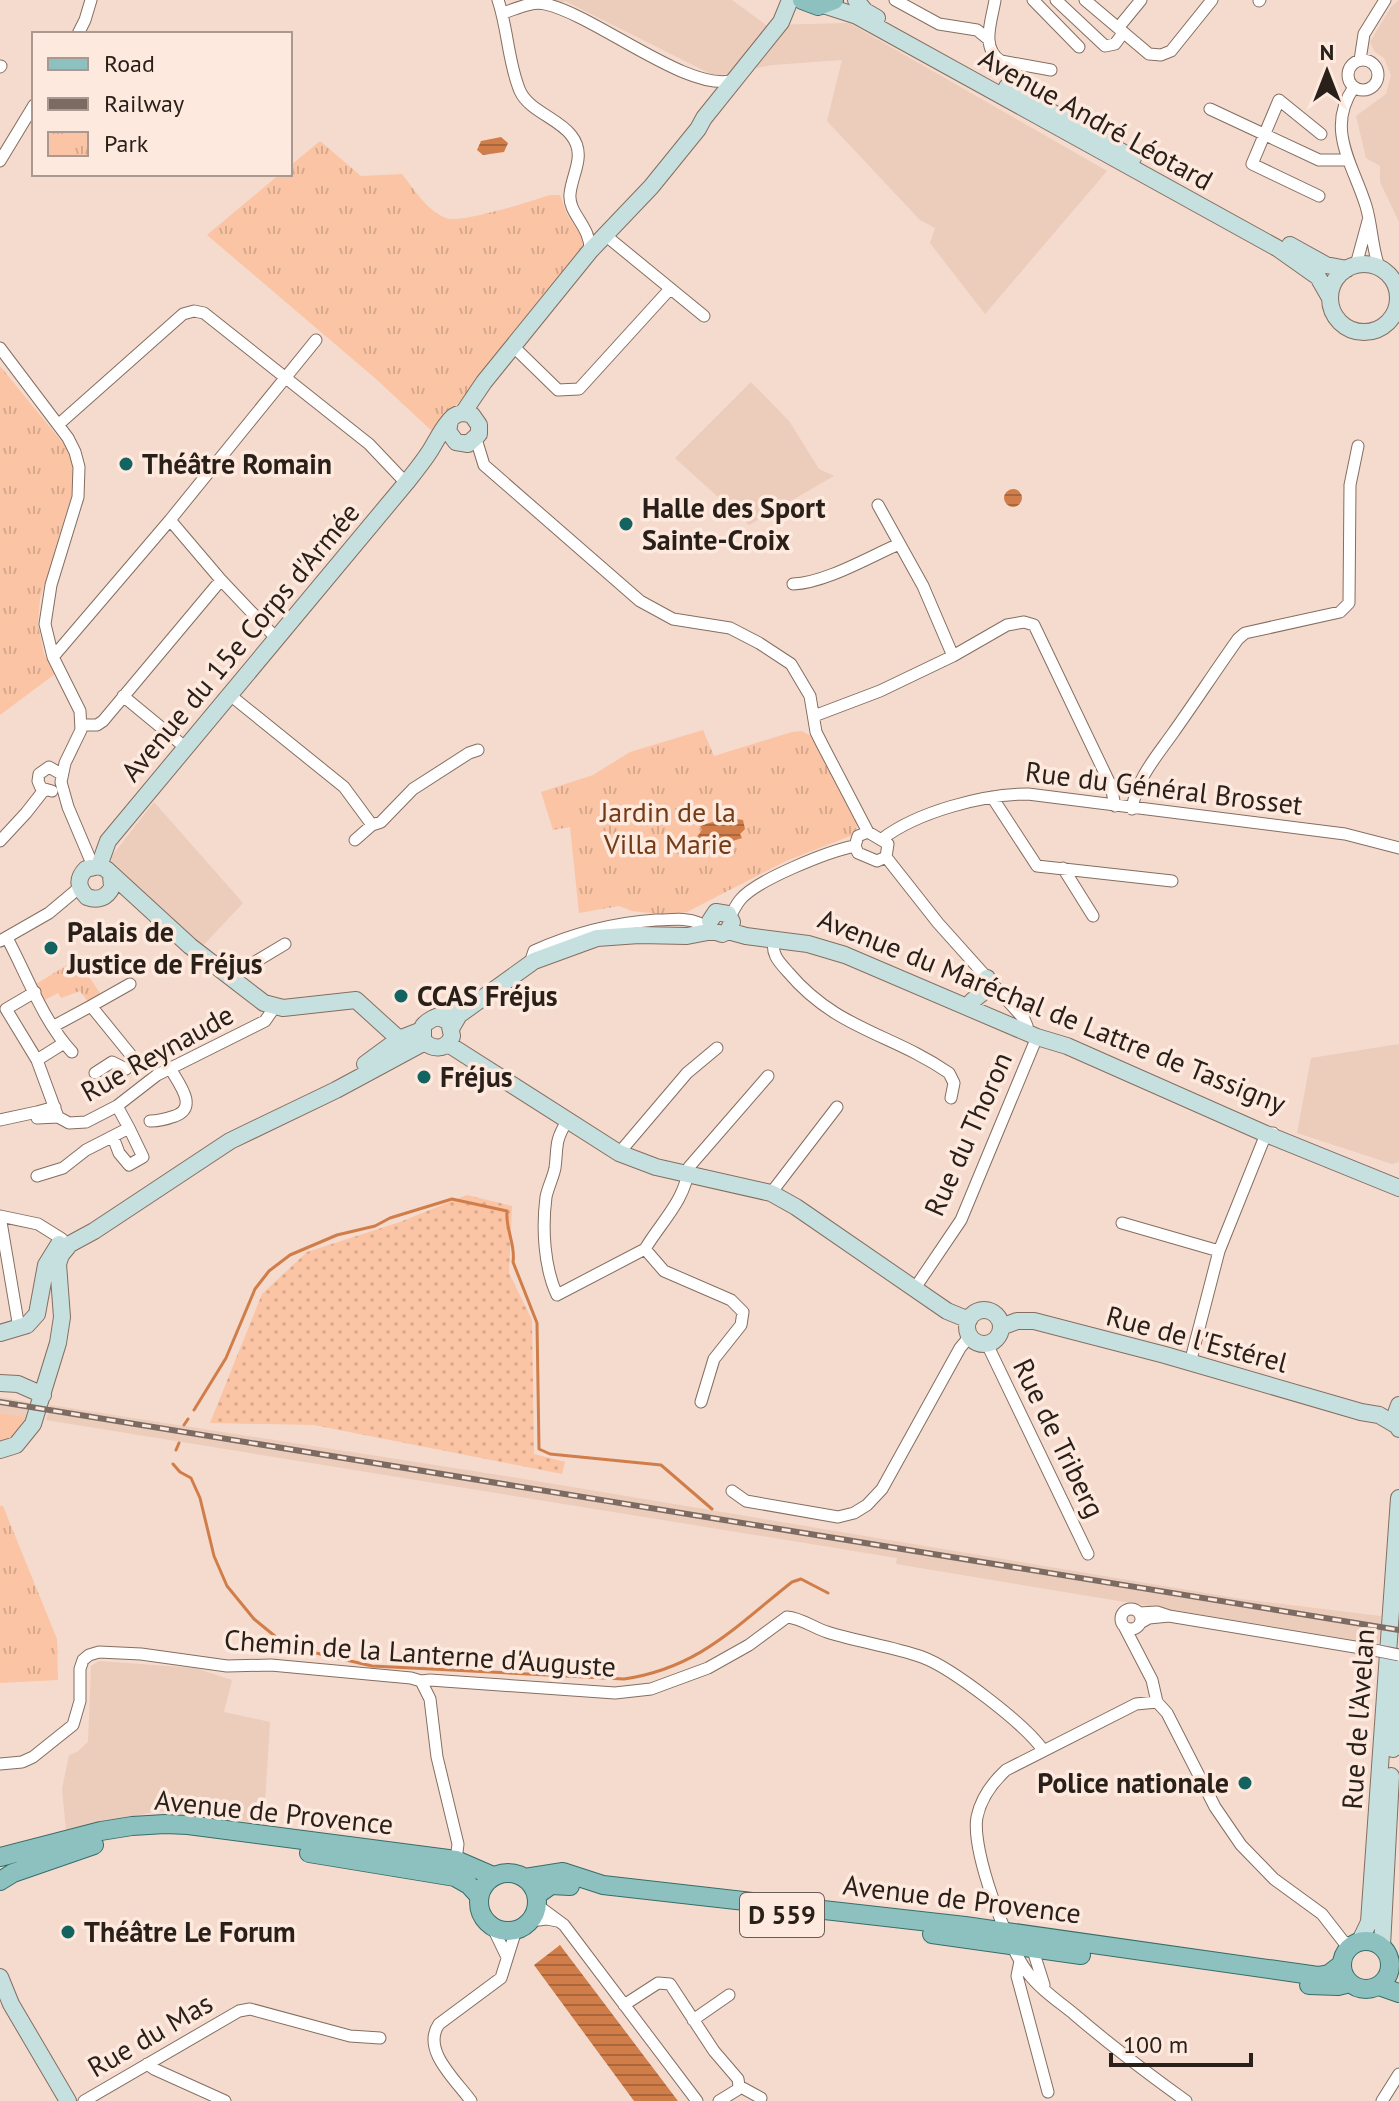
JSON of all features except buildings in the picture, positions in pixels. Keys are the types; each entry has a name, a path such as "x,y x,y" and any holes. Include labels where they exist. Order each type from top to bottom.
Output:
{"main road":[{"name":"Avenue du 15e Corps d'Armée","path":"80,887 81,874 104,873 104,847 429,454 481,396 608,238 643,201 781,22 790,0"},
{"name":"Avenue André Léotard","path":"856,0 865,11 903,33 1089,132 1205,200 1326,265 1352,267"},
{"name":"Avenue du 15e Corps d'Armée","path":"698,129 798,16 818,3"},
{"name":"Avenue André Léotard","path":"818,3 857,16 1277,248 1318,277 1330,298"},
{"name":"Avenue du 15e Corps d'Armée","path":"463,417 484,382 590,251 608,238"},
{"path":"1352,267 1379,267 1396,282 1398,309 1383,327 1361,333 1346,328 1337,319 1330,298 1334,281 1352,267"},
{"path":"463,417 480,430 476,439 463,445 453,440 448,431 463,417"},
{"name":"Avenue du 15e Corps d'Armée","path":"429,454 453,440"},
{"path":"80,887 87,897 100,899 106,896 104,873"},
{"path":"104,873 190,946 264,1003 277,1008 356,1000 398,1046"},
{"path":"104,873 185,949 272,1011 294,1012 340,1004 356,1005 398,1046"},
{"path":"424,1036 437,1048 455,1010 532,957 596,932 616,928 719,924"},
{"path":"446,1029 459,1015 518,971 557,951 610,936 687,936 719,924"},
{"name":"Avenue du Maréchal de Lattre de Tassigny","path":"719,924 774,939 808,944 873,965 1399,1188"},
{"name":"Avenue du Maréchal de Lattre de Tassigny","path":"719,924 775,931 837,947 972,1001 1032,1031 1399,1178"},
{"path":"972,1001 981,994 987,978"},
{"path":"0,1333 27,1325 37,1314 46,1265 64,1244 94,1231 230,1141 336,1090 398,1046 424,1036 430,1019 567,1121 619,1153 639,1162 771,1193 947,1311 969,1328 978,1343 987,1344 997,1338 1001,1327 998,1317 990,1311 978,1311 969,1328"},
{"path":"0,1450 16,1445 26,1436 43,1395 62,1317 58,1264 64,1244"},
{"name":"Rue de l'Estérel","path":"1001,1327 1017,1321 1034,1321 1361,1412 1398,1417"},
{"path":"0,1383 18,1384 43,1395"},
{"name":"Rue de l'Avelan","path":"1349,1952 1369,1922 1399,1498"},
{"name":"Rue de l'Avelan","path":"1382,1946 1399,1663"},
{"name":"Avenue de Provence","path":"0,1857 101,1831 165,1824 456,1860 493,1876"},
{"name":"Avenue de Provence","path":"0,1881 13,1873 89,1845 133,1837 173,1835 277,1848 455,1877 469,1885 479,1896"},
{"name":"Avenue de Provence","path":"525,1878 563,1872 603,1885 1020,1944 1320,1986 1350,1983"},
{"path":"513,1873 525,1878 530,1913 504,1930 492,1926 481,1913 479,1896 484,1885 493,1876 513,1873"},
{"path":"0,1881 0,1893"},
{"name":"Avenue de Provence","path":"530,1913 545,1887 563,1884 602,1896 1318,1976 1331,1973 1349,1952"},
{"path":"1379,1986 1395,1970 1382,1946 1371,1941 1349,1952 1342,1971 1350,1983 1364,1989 1379,1986 1399,1993"},
{"path":"0,1977 11,2004 68,2101"}],"street":[{"path":"79,32 91,0"},
{"path":"498,0 520,91 534,106 569,132 576,142 578,164 570,194 571,204 587,228 590,251"},
{"path":"895,0 939,24 977,30 988,39 995,57 1001,61 1051,70"},
{"path":"988,39 995,0"},
{"path":"1033,0 1079,47"},
{"path":"1056,0 1105,46 1115,44 1141,0"},
{"path":"1085,0 1149,54 1161,55 1171,51 1212,0"},
{"path":"1360,60 1364,34 1385,0"},
{"path":"503,13 531,4 544,4 578,16 699,79 722,84 736,79"},
{"path":"1360,60 1374,64 1378,78 1368,89 1354,87 1348,73 1352,64 1360,60"},
{"path":"1354,87 1343,107 1340,122 1348,160 1369,217 1379,267"},
{"path":"1319,196 1252,164 1279,100 1321,134"},
{"path":"0,161 32,108"},
{"path":"1210,109 1319,160 1348,160"},
{"path":"1352,267 1369,217"},
{"path":"608,238 704,316"},
{"path":"518,351 558,390 579,389 669,290"},
{"path":"59,424 183,314 194,311 204,313 369,444 406,483"},
{"path":"53,657 170,520 316,340"},
{"path":"0,348 59,424 75,452 80,483 75,513 46,606 47,641 80,711 82,725 61,778 0,841"},
{"path":"476,439 484,465 640,601 673,619 730,628 791,664 810,696 816,732 868,832 882,839 889,848 886,857 877,861 858,853 855,846 858,836 868,832"},
{"path":"1132,809 1139,784 1150,763 1238,639 1245,633 1340,612 1346,608 1349,603 1350,485 1358,446"},
{"path":"878,505 923,586 953,656"},
{"path":"170,520 276,638"},
{"path":"793,584 803,584 833,573 899,544"},
{"path":"82,725 100,723 221,580"},
{"path":"814,716 880,691 953,656 1007,625 1024,622 1034,625 1111,786 1115,806"},
{"path":"230,695 344,787 372,825"},
{"path":"123,696 186,748"},
{"path":"68,807 39,785 38,778 43,769 74,743"},
{"path":"355,840 372,825 381,822 413,789 478,750"},
{"path":"49,767 61,778 68,807 87,848 104,873"},
{"name":"Rue du Général Brosset","path":"882,839 904,825 992,797 1028,794 1328,831 1399,848"},
{"path":"992,797 1037,866 1172,881"},
{"path":"719,924 756,887 779,874 855,846"},
{"path":"87,848 104,847"},
{"path":"886,857 938,923 1032,1031"},
{"path":"1063,868 1093,916"},
{"path":"37,1060 68,1047 4,940 49,913 80,887"},
{"path":"774,939 773,952 779,961 824,1008 949,1073 954,1083 951,1098"},
{"path":"230,977 285,944"},
{"path":"54,1026 130,984"},
{"path":"0,1120 37,1112 37,1118 58,1115 37,1060 6,1009 35,992"},
{"path":"91,1006 130,1054 129,1065 112,1062 95,1073"},
{"name":"Rue Reynaude","path":"58,1115 69,1123 86,1122 117,1106 170,1068 265,1021 272,1011"},
{"name":"Rue du Thoron","path":"915,1288 961,1220 1032,1031"},
{"path":"619,1153 687,1073 717,1048"},
{"path":"150,1121 162,1121 184,1113 187,1108 187,1098 170,1068"},
{"path":"567,1121 555,1146 555,1168 546,1195 548,1276 557,1295 645,1249 678,1202 689,1167 768,1076"},
{"path":"113,1137 119,1153 129,1165 143,1157 117,1106"},
{"path":"771,1193 837,1107"},
{"path":"37,1176 63,1168 86,1150 129,1128"},
{"path":"1190,1363 1219,1251 1266,1134"},
{"name":"Avenue du Maréchal de Lattre de Tassigny","path":"1266,1134 1306,1141"},
{"path":"19,1328 5,1278 0,1216 38,1224 64,1244"},
{"path":"1122,1223 1219,1251"},
{"path":"645,1249 664,1271 731,1300 743,1312 741,1325 714,1359 701,1402"},
{"path":"732,1491 746,1501 838,1517 854,1513 867,1505 882,1489 969,1328"},
{"name":"Rue de Triberg","path":"987,1344 1088,1554"},
{"path":"1349,1952 1322,1914 1274,1879 1241,1845 1215,1807 1167,1713 1157,1702 1150,1677 1135,1647 1135,1623 1169,1616 1399,1655"},
{"name":"Chemin de la Lanterne d'Auguste","path":"0,1764 22,1762 33,1757 73,1725 80,1701 83,1660 99,1652 141,1654 227,1666 298,1667 421,1681 615,1693 651,1689 708,1668 749,1645 787,1617 825,1631 924,1658 973,1688 1020,1726 1043,1750"},
{"path":"1142,1701 1150,1677"},
{"path":"421,1681 430,1699 437,1757 458,1844 456,1860"},
{"path":"1157,1702 1142,1701 1043,1750 1000,1776 988,1790 977,1816 977,1834 981,1858 1020,1944 1048,1992 1120,2053 1186,2101"},
{"path":"530,1913 562,1922"},
{"path":"530,1913 562,1922 697,2101"},
{"path":"471,2101 434,2049 433,2035 439,2024 501,1978 506,1955 530,1913"},
{"path":"492,1926 506,1955"},
{"path":"1020,1944 1017,1976 1048,2092"},
{"path":"624,2005 658,1983 666,1982 738,2079 737,2090 719,2101"},
{"path":"693,2020 729,1995"},
{"name":"Rue du Mas","path":"84,2101 239,2011 250,2009 350,2036 380,2038"},
{"path":"147,2064 225,2101"},
{"path":"1382,2101 1399,2074"},
{"path":"739,2086 761,2098"}],"shaded area":[{"path":"552,0 732,0 766,25 849,23 1107,171 985,314 930,243 935,228 920,220 827,121 842,60 772,65 715,76 565,1 555,5"},
{"path":"1399,0 1399,222 1380,182 1380,166 1366,158 1356,116 1386,94 1391,75 1384,58 1375,52 1370,42 1391,7"},
{"path":"501,137 508,143 504,152 483,155 477,150 481,141"},
{"path":"751,382 789,421 819,469 834,476 749,525 675,458"},
{"path":"1009,489 1017,489 1022,498 1020,505 1009,507 1004,502 1004,494"},
{"path":"154,802 243,903 199,950 112,865 111,857"},
{"path":"734,815 736,819 743,820 745,829 740,834 742,838 708,849 706,844 698,842 697,837 702,830 700,826"},
{"path":"1399,1044 1399,1162 1392,1164 1297,1133 1311,1058"},
{"path":"0,1397 28,1402 26,1417 0,1413"},
{"path":"50,1405 518,1478 1242,1599 1381,1616 1379,1644 896,1564 897,1558 46,1420"},
{"path":"99,1661 195,1668 232,1680 224,1712 270,1722 261,1823 159,1811 66,1830 62,1789 69,1755 88,1742 91,1666"},
{"path":"560,1945 678,2101 634,2101 534,1965"}],"green space":[{"path":"320,141 361,176 402,174 427,205 439,215 454,219 560,195 567,214 586,243 540,308 433,432 376,379 207,235 278,176 292,176 292,164"},
{"path":"0,366 71,453 74,487 40,599 38,624 44,654 55,674 0,715"},
{"name":"Jardin de la Villa Marie","path":"703,730 714,756 792,732 802,731 811,736 856,821 853,835 786,861 687,912 667,915 632,911 619,906 579,913 570,827 553,830 541,792 593,775 630,752"},
{"path":"77,959 104,999 91,1006 80,991 61,998 58,993 41,1002 33,986"},
{"path":"467,1195 512,1206 509,1273 532,1320 534,1454 565,1462 562,1474 314,1425 210,1423 262,1294 307,1252 400,1222"},
{"path":"0,1413 26,1417 12,1437 0,1443"},
{"path":"0,1506 3,1506 57,1639 58,1680 0,1683"}],"waterway":[{"path":"194,1410 226,1358 255,1289 269,1271 290,1255 337,1235 375,1226 390,1218 452,1199 507,1211 513,1262 537,1323 539,1449 550,1454 661,1465 712,1509"},
{"path":"184,1425 188,1419"},
{"path":"176,1450 179,1443"},
{"path":"173,1464 191,1478 200,1498 214,1556 227,1586 254,1619 276,1637 303,1650 372,1666 624,1679 674,1665 695,1655 734,1629 792,1582 801,1579 828,1593"}],"railway":[{"path":"0,1402 1399,1630"}],"place":[{"name":"Théâtre Romain","path":"126,464"},
{"name":"Halle des Sport Sainte-Croix","path":"626,524"},
{"name":"Palais de Justice de Fréjus","path":"51,948"},
{"name":"CCAS Fréjus","path":"401,996"},
{"name":"Fréjus","path":"424,1077"},
{"name":"Police nationale","path":"1245,1783"},
{"name":"Théâtre Le Forum","path":"68,1932"}]}
